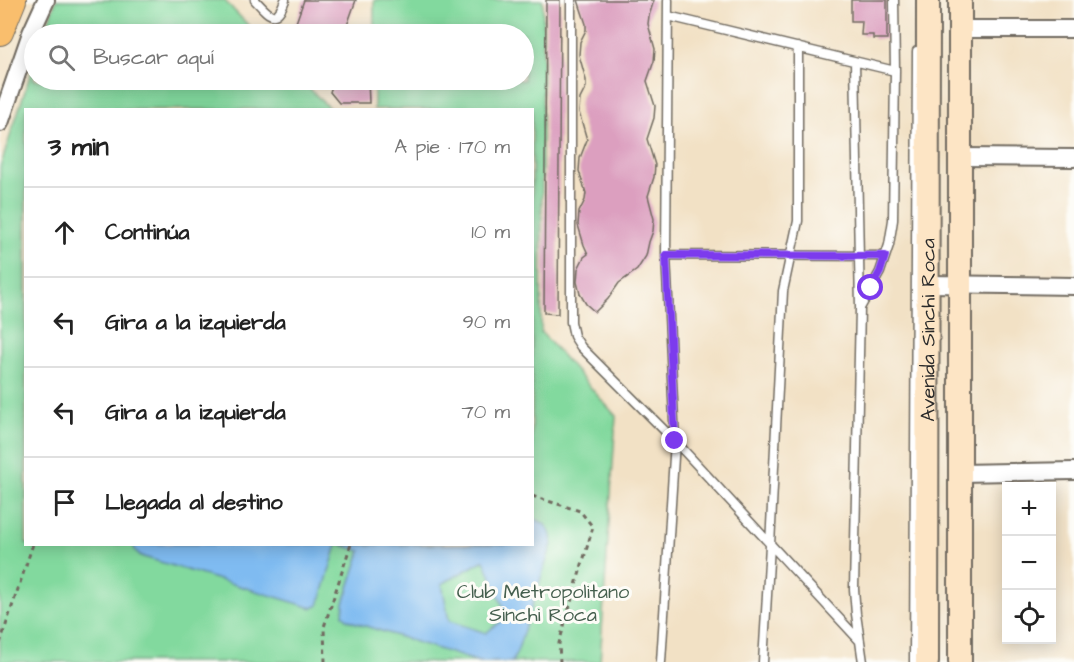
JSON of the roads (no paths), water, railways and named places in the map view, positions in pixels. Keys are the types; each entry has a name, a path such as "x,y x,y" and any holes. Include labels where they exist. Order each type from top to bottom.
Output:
{"main road":[{"path":"0,32 13,0"},
{"name":"Avenida Sinchi Roca","path":"927,662 928,0"},
{"name":"Avenida Sinchi Roca","path":"960,0 960,662"}],"street":[{"path":"35,24 46,0"},
{"path":"960,29 1074,28"},
{"path":"0,123 24,53"},
{"path":"960,157 1074,158"},
{"path":"927,284 1074,286"},
{"path":"960,473 1074,471"}],"lane":[{"path":"255,0 271,16 281,12 285,0"},
{"path":"571,0 571,322 574,336 860,640"},
{"path":"661,662 675,441 666,255 668,0"},
{"path":"860,308 880,272 889,245 893,220 894,0"},
{"path":"668,16 895,71"},
{"path":"763,662 783,291 798,221 798,47"},
{"path":"914,662 917,47"},
{"path":"855,62 860,308 854,589 863,662"},
{"path":"666,255 885,256"}],"water":[{"path":"534,518 542,522 547,528 551,534 552,544 512,662 479,662 347,619 343,615 344,603 361,551 344,546 534,546","holes":["484,560 507,616 486,633 449,621 442,584"]},
{"path":"337,546 319,605 312,608 144,557 136,552 134,547"}],"park label":[{"name":"Club Metropolitano Sinchi Roca","path":"543,602"}]}
